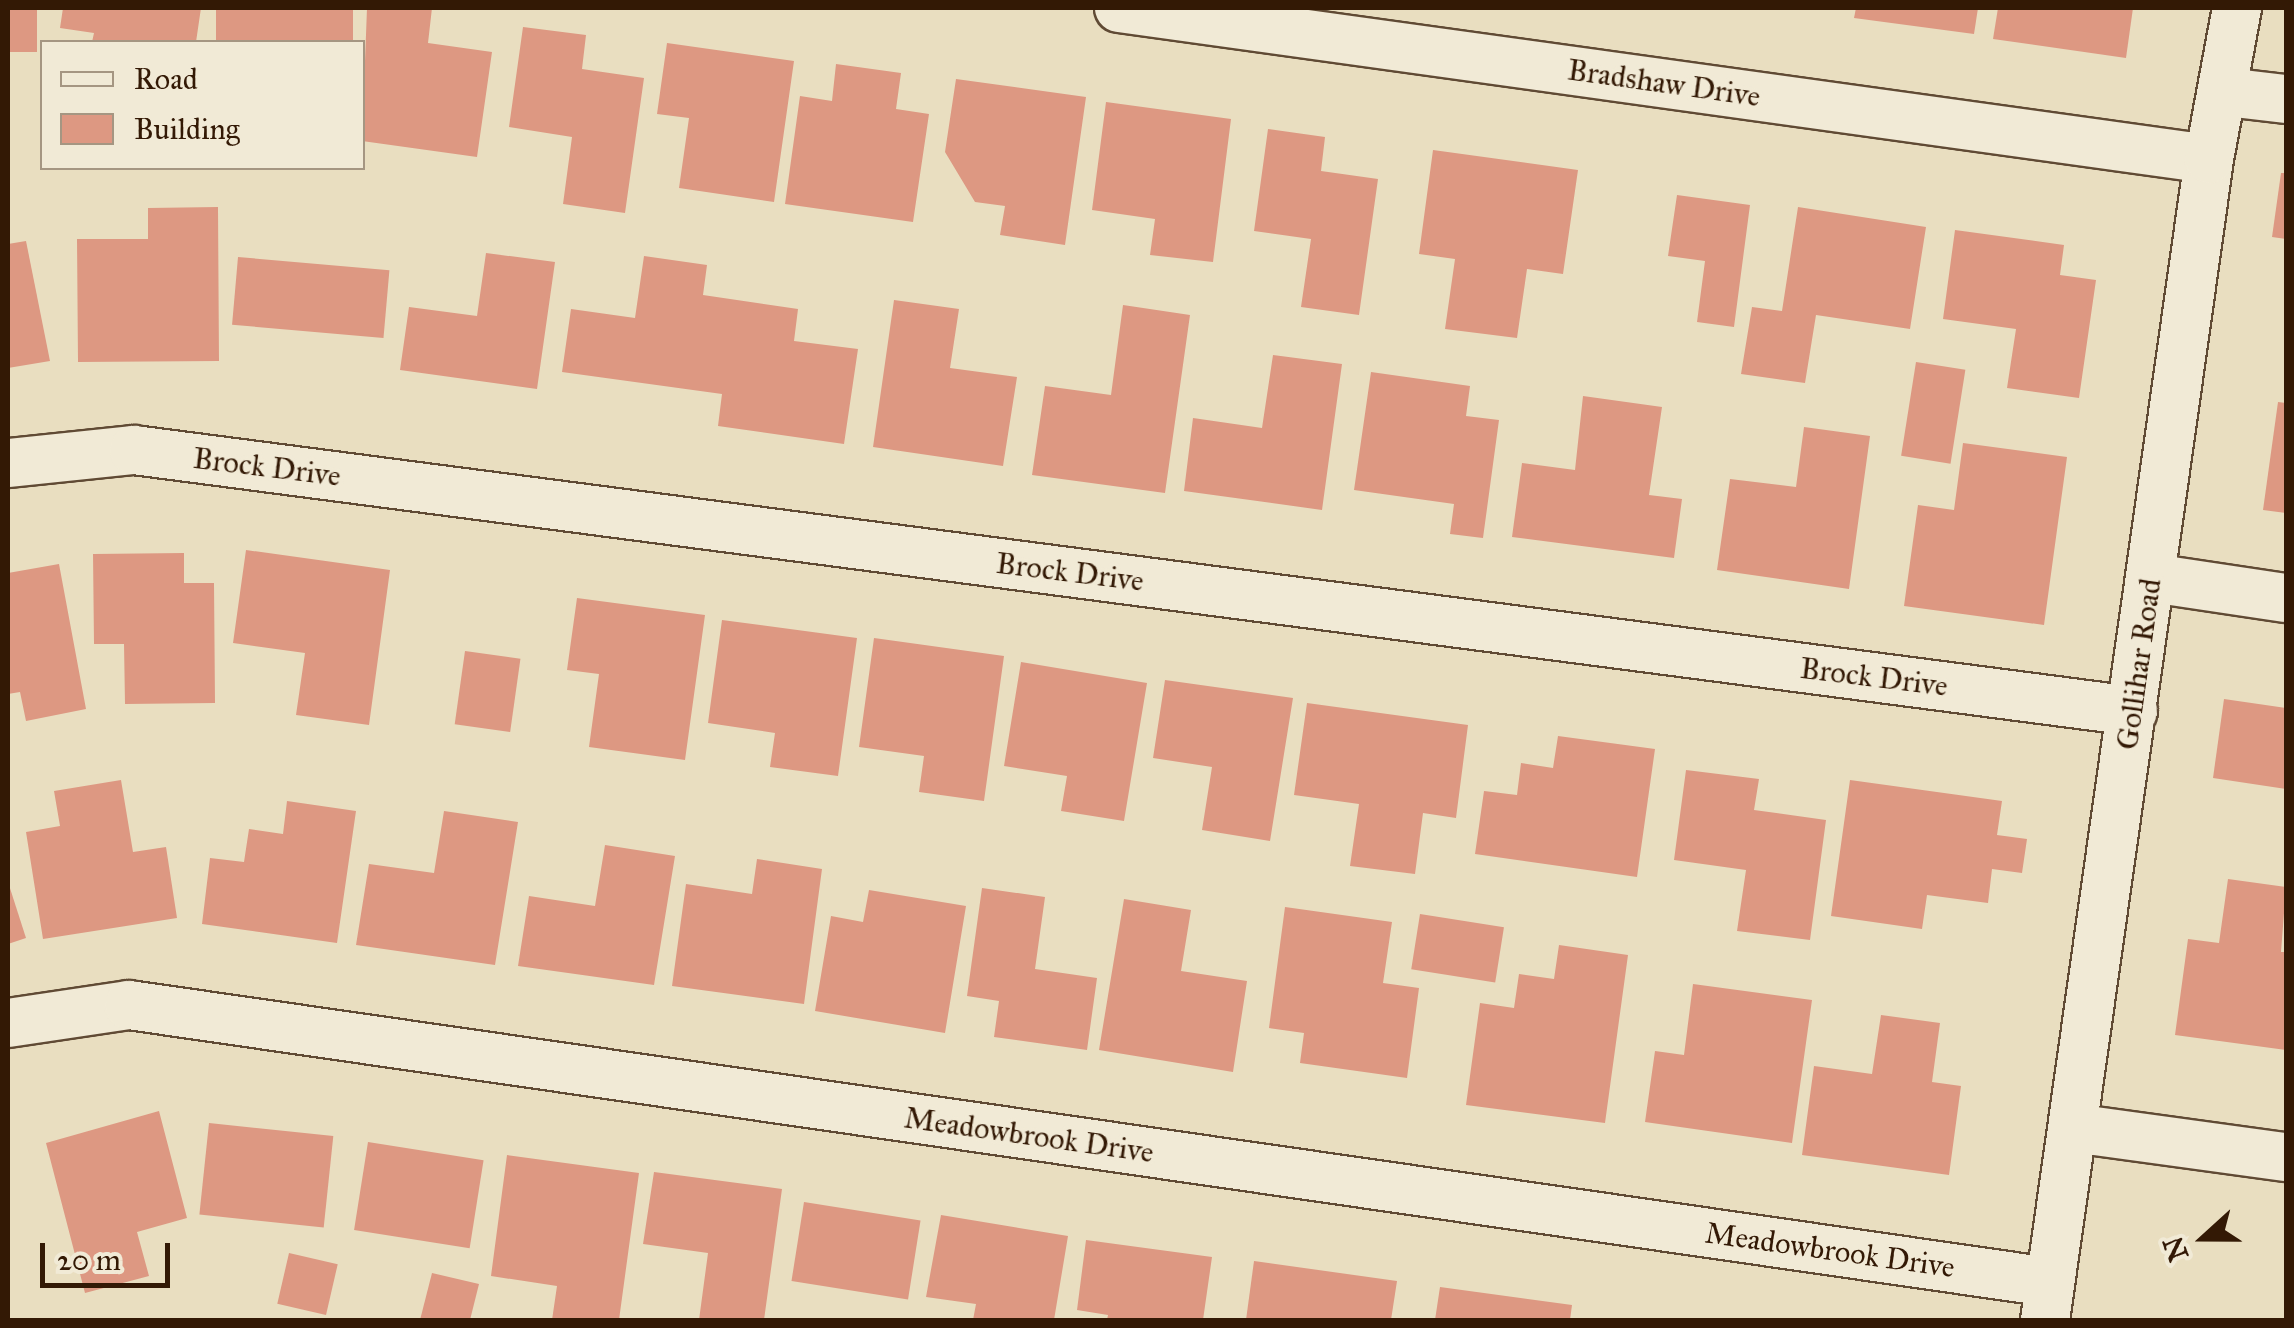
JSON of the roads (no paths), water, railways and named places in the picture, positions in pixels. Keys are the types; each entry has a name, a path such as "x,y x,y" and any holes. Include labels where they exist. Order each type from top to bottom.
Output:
{"street":[{"name":"Bradshaw Drive","path":"1119,8 2210,159"},
{"name":"Gollihar Road","path":"2048,1301 2210,159 2226,92 2237,8"},
{"path":"2226,92 2286,100"},
{"name":"Brock Drive","path":"8,463 134,450 2133,711"},
{"path":"2152,578 2286,598"},
{"name":"Meadowbrook Drive","path":"8,1023 129,1005 2048,1301"},
{"path":"2073,1128 2286,1157"}]}
